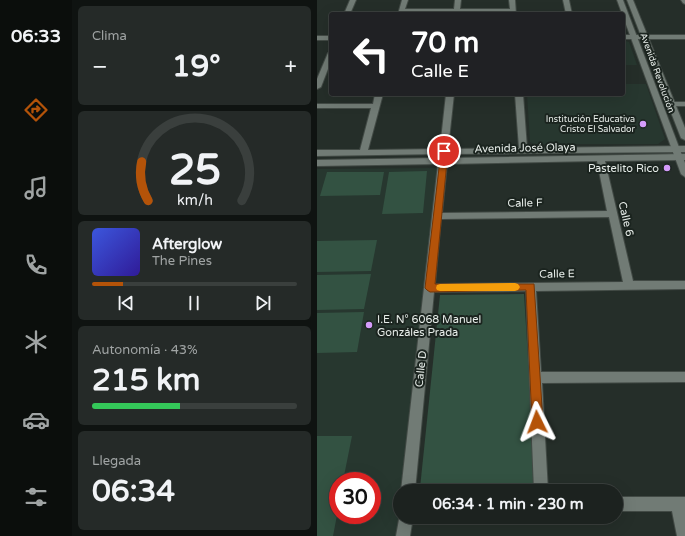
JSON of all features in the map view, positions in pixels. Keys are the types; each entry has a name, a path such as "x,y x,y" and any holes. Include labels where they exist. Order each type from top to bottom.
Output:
{"street":[{"path":"348,12 353,0"},
{"path":"401,12 405,0"},
{"path":"457,11 458,0"},
{"path":"513,0 513,12"},
{"path":"566,0 569,12"},
{"name":"Avenida Revolución","path":"620,0 625,12"},
{"name":"Avenida Revolución","path":"630,0 685,138"},
{"path":"429,12 485,12"},
{"name":"Avenida Revolución","path":"625,12 679,154 685,174"},
{"path":"625,37 685,36"},
{"path":"317,38 329,38"},
{"path":"317,87 329,58"},
{"path":"363,153 378,96"},
{"name":"Calle D","path":"409,484 450,96"},
{"path":"519,96 523,151"},
{"path":"672,104 685,104"},
{"path":"317,106 376,106"},
{"name":"Avenida José Olaya","path":"317,153 600,158 679,154 685,149"},
{"name":"Avenida José Olaya","path":"317,163 523,151 679,154"},
{"name":"Calle 6","path":"600,158 629,286"},
{"name":"Calle F","path":"438,216 613,214"},
{"name":"Calle E","path":"430,288 685,285"},
{"path":"531,287 541,484"},
{"path":"535,378 685,377"},
{"path":"623,504 681,504 684,536"},
{"path":"403,536 404,524"}],"shaded area":[{"path":"625,41 629,42 637,65 625,65"},
{"path":"625,84 646,84 665,139 658,144 534,144 530,142 527,96 625,96"},
{"name":"I.E. N° 6068 Manuel Gonzáles Prada","path":"437,168 404,484 393,484 393,524 399,524 398,536 317,536 317,169"}],"green space":[{"path":"427,171 423,213 382,214 389,172"},
{"path":"327,172 384,172 380,195 320,196"},
{"path":"377,240 371,271 317,272 317,241"},
{"path":"371,274 364,309 317,310 317,275"},
{"path":"524,294 536,484 420,484 440,295"},
{"path":"364,312 357,352 317,353 317,313"},
{"path":"317,436 352,436 345,472 329,472 329,524 335,524 333,536 317,536"}],"slow traffic":[{"path":"440,288 515,287"}],"place":[{"name":"Institución Educativa Cristo El Salvador","path":"643,124"},
{"name":"Pastelito Rico","path":"667,168"},
{"name":"I.E. N° 6068 Manuel Gonzáles Prada","path":"369,325"}],"route":[{"path":"444,151 430,288 531,287 537,422"}]}
